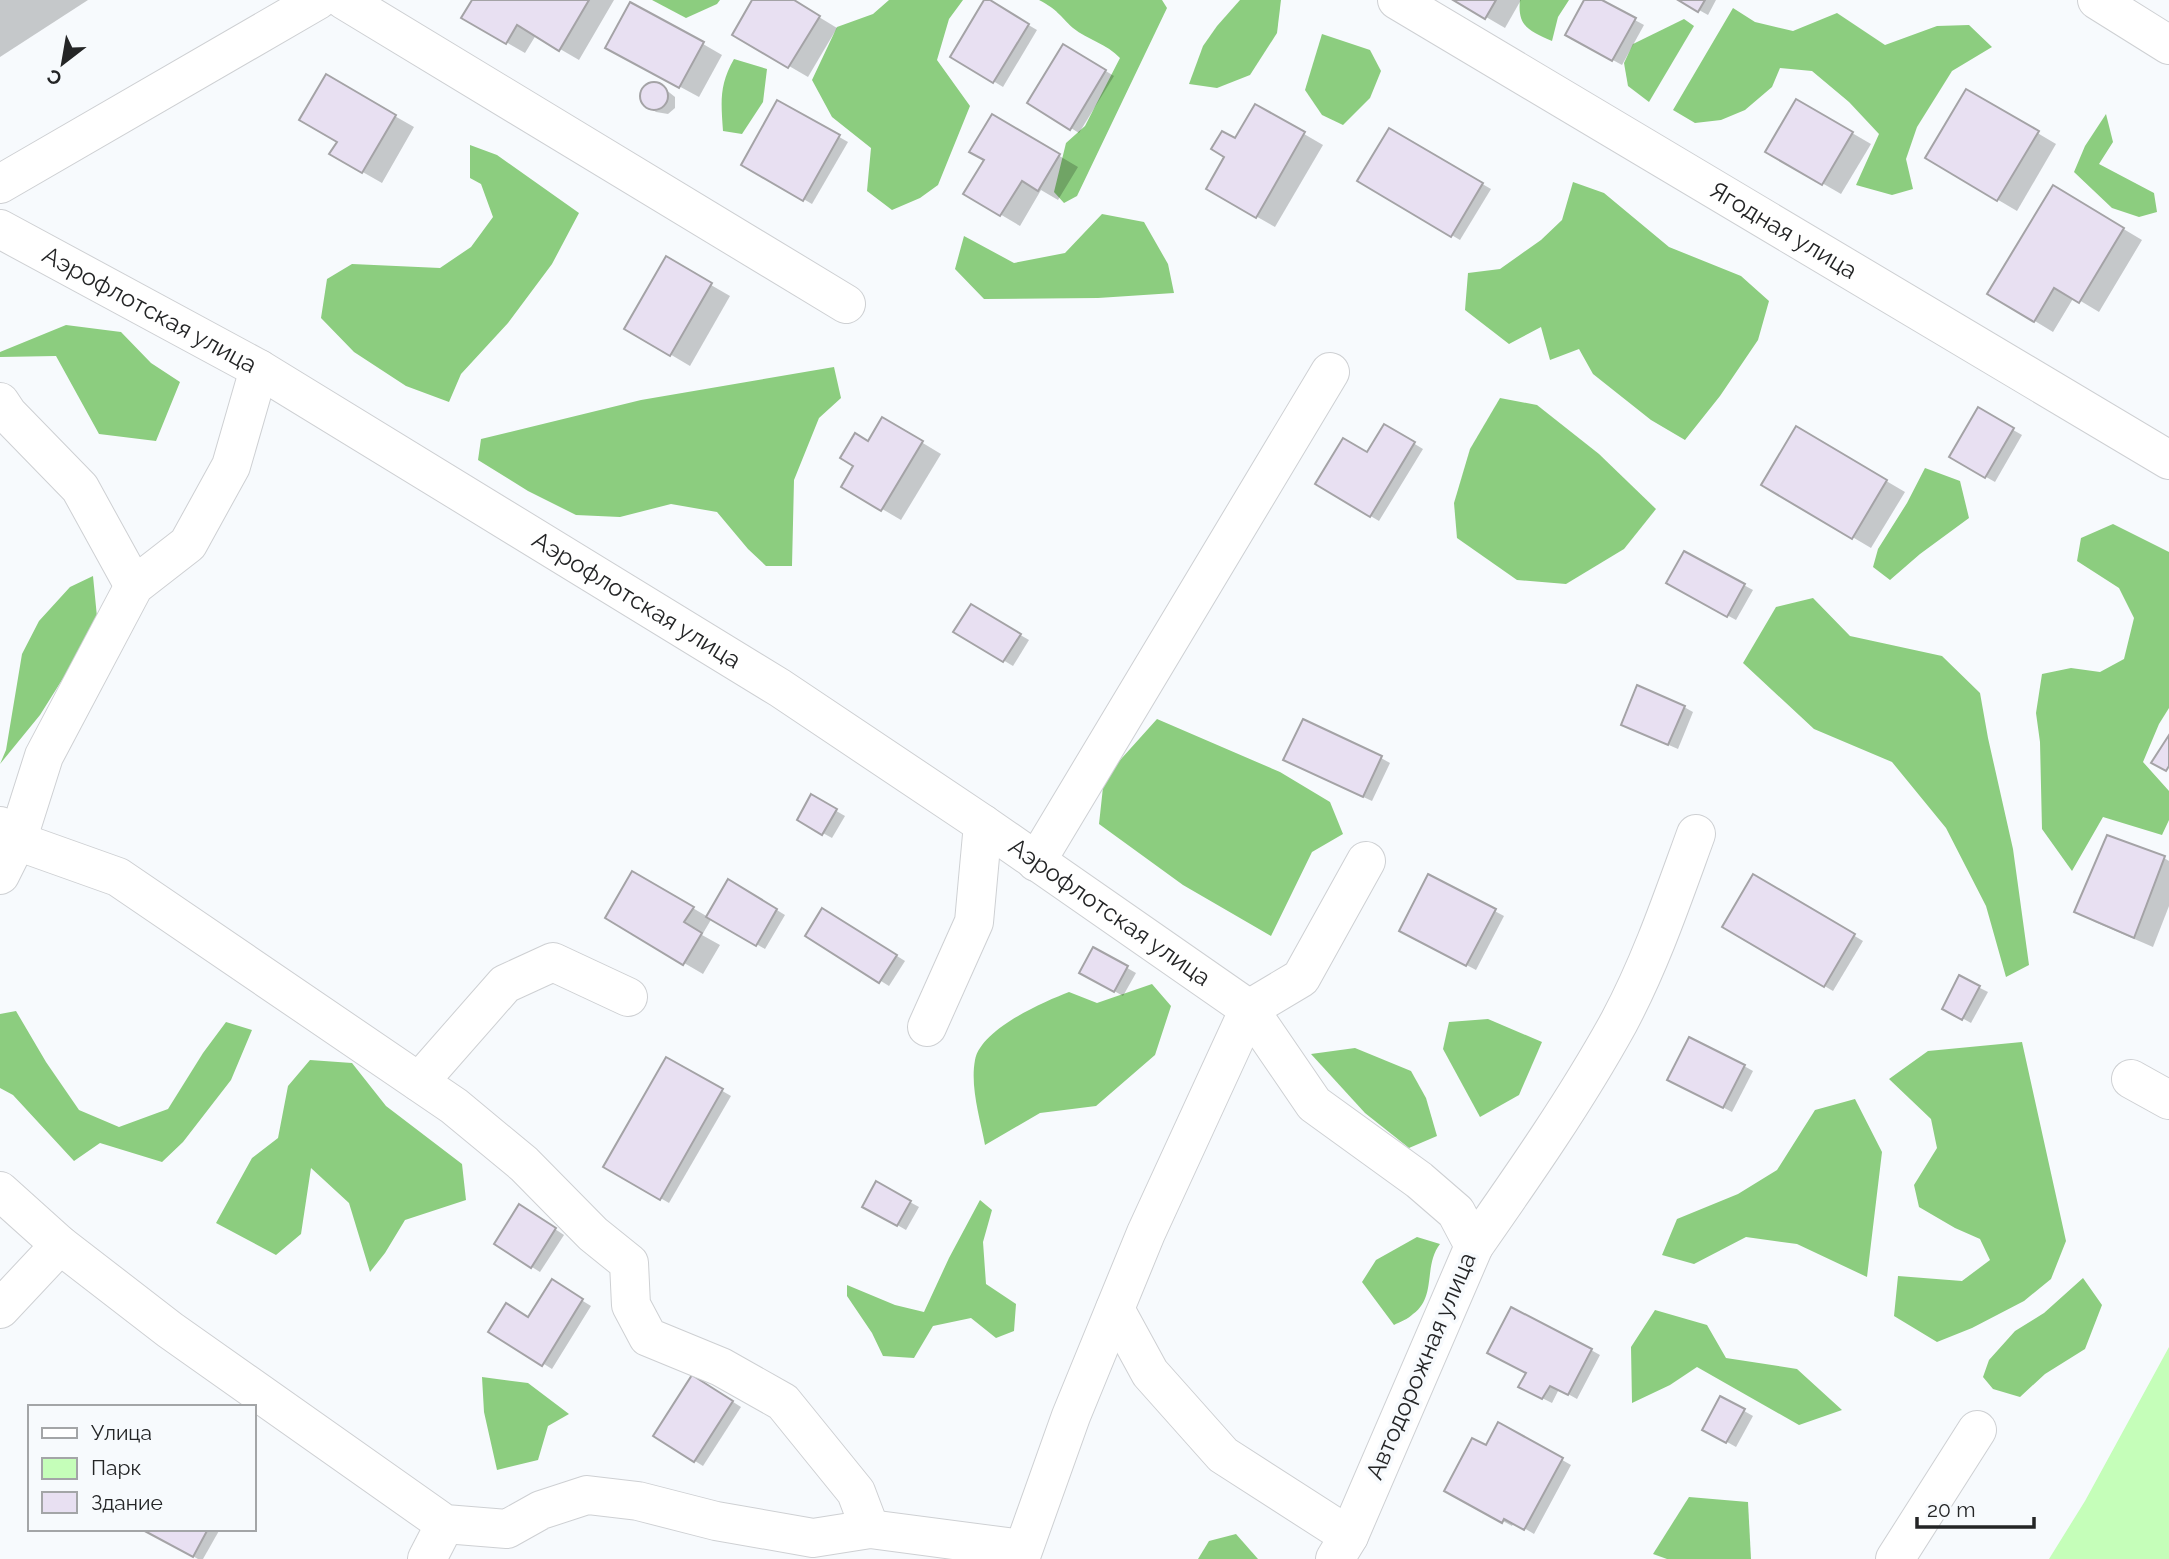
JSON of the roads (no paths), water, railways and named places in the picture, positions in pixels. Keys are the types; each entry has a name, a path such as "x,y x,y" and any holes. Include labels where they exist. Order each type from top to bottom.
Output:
{"street":[{"path":"0,184 318,0"},
{"path":"344,0 846,304"},
{"name":"Ягодная улица","path":"1397,0 2169,460"},
{"path":"2097,0 2169,45"},
{"name":"Аэрофлотская улица","path":"0,229 259,369 780,688 983,824 1249,1009"},
{"path":"0,875 8,834 44,756 134,586 188,544 231,466 259,369"},
{"path":"1036,862 1330,372"},
{"path":"3,415 80,488 134,586"},
{"path":"927,1027 974,922 983,824"},
{"path":"8,834 118,877 454,1106 524,1164 593,1234 629,1264 631,1305 648,1337 721,1367 783,1402 856,1492 870,1529"},
{"path":"1474,1246 1548,1139 1619,1021 1653,951 1696,834"},
{"path":"0,1191 60,1245 170,1330 445,1524 513,1544 541,1510 587,1495 638,1500 806,1548 870,1529 1021,1554 1071,1416 1146,1233 1249,1009 1301,978 1367,861"},
{"path":"419,1083 505,984 552,962 628,997"},
{"name":"Автодорожная улица","path":"1249,1009 1314,1104 1419,1180 1456,1212 1474,1246 1342,1548"},
{"path":"2132,1079 2169,1100"},
{"path":"0,1309 60,1245"},
{"path":"1115,1308 1150,1373 1223,1455 1342,1548"},
{"path":"1895,1559 1977,1430"},
{"path":"427,1559 445,1524"}]}
